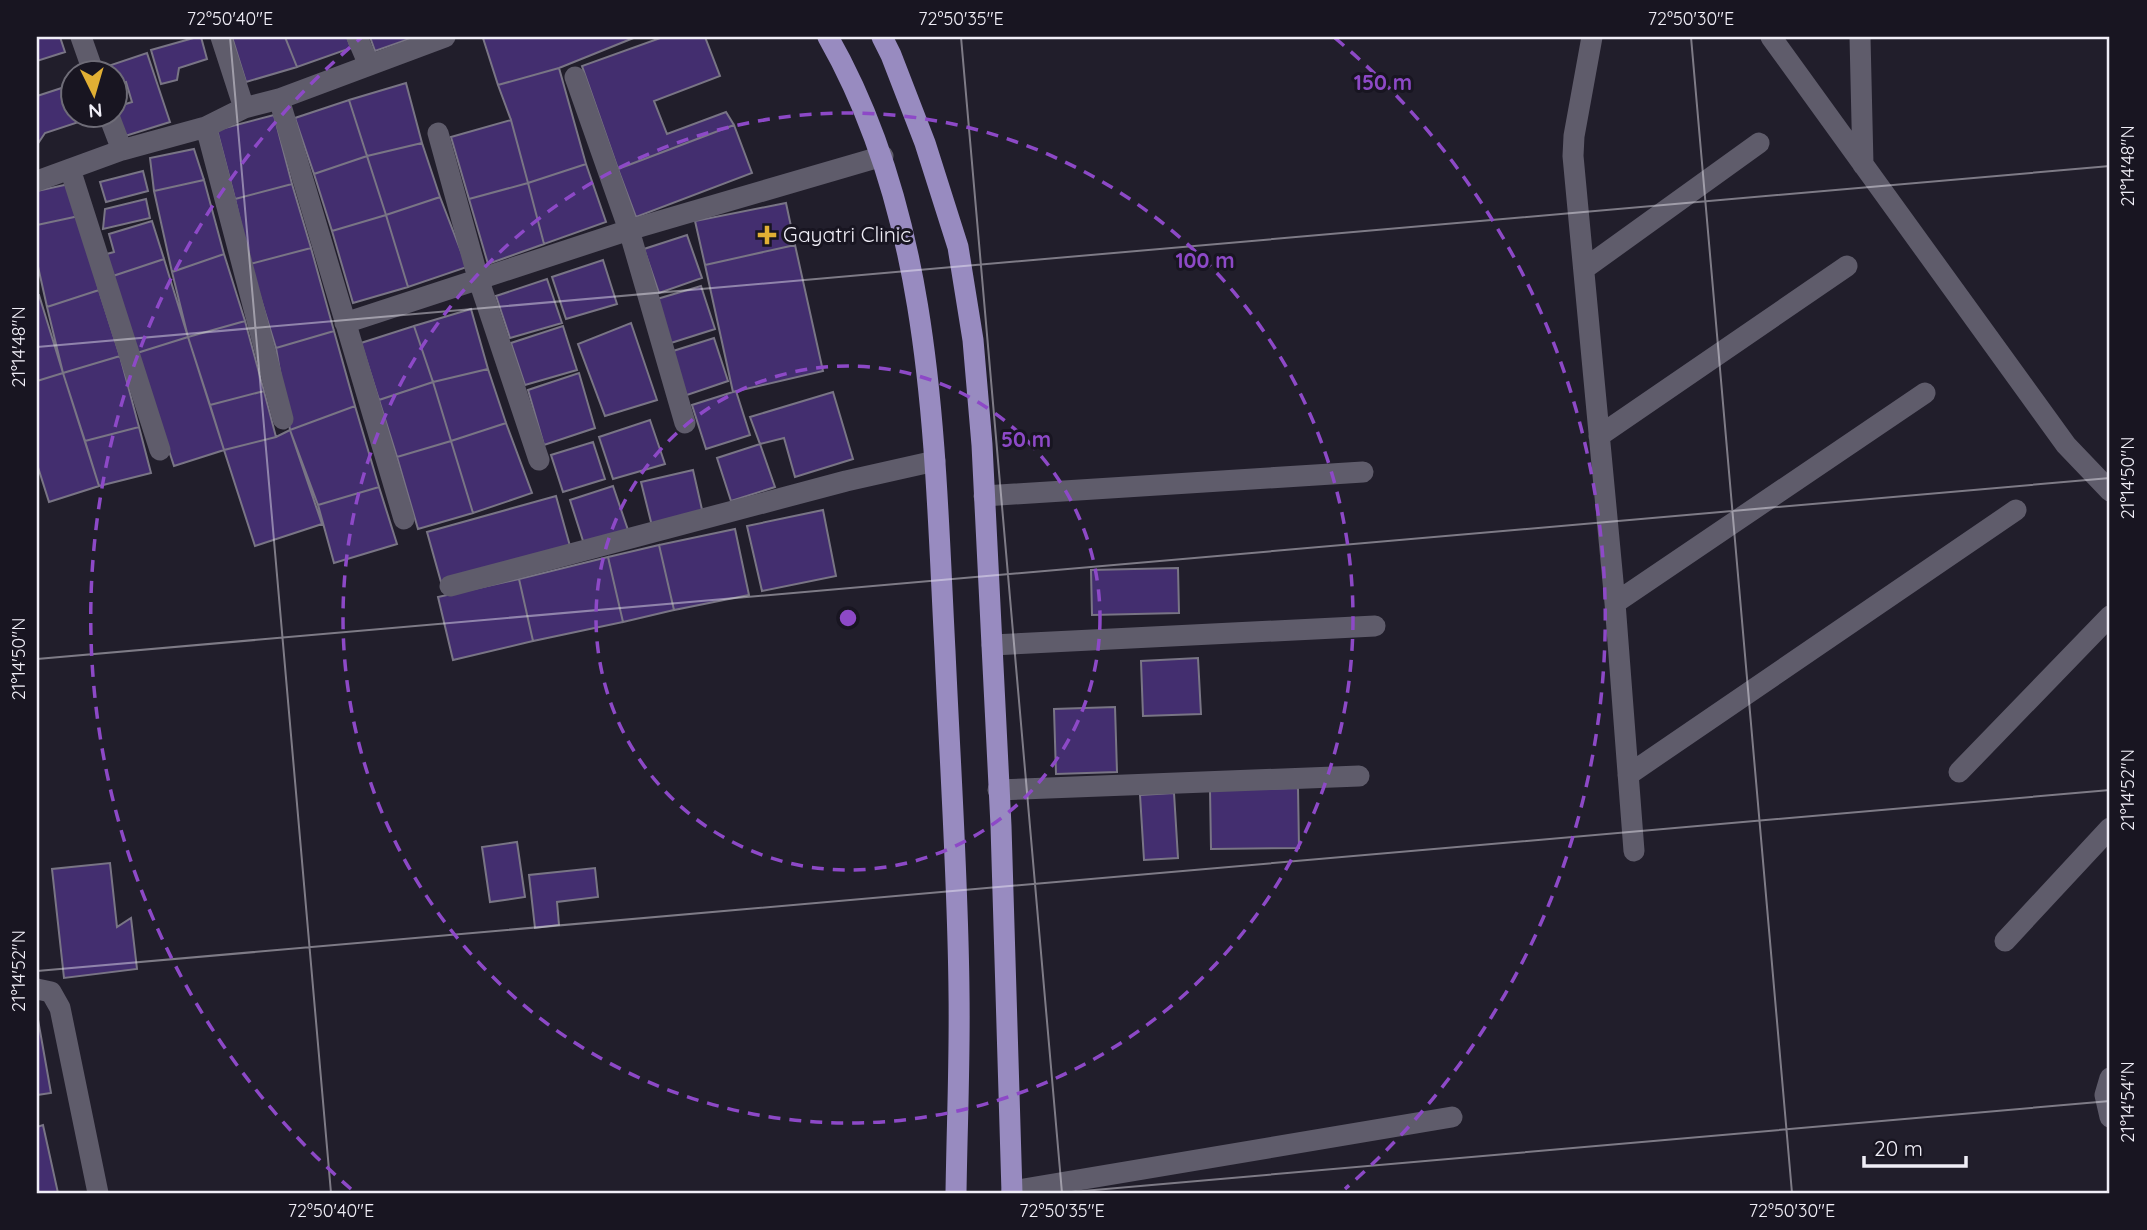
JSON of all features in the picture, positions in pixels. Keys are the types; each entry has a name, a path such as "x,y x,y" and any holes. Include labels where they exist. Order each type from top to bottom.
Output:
{"main road":[{"path":"828,37 848,72 883,156 911,263 924,342 935,461 959,992 956,1193"},
{"path":"882,37 925,143 958,247 973,340 992,645 1012,1192"}],"street":[{"path":"81,37 89,60"},
{"path":"221,37 244,108"},
{"path":"357,37 369,65"},
{"path":"37,181 122,150 206,127 244,108 279,99 444,37"},
{"path":"1592,37 1573,136 1615,603 1634,851"},
{"path":"1770,37 2066,445 2110,491"},
{"path":"1860,37 1863,165"},
{"path":"575,76 629,230 685,423"},
{"path":"279,99 404,519"},
{"path":"206,127 283,419"},
{"path":"114,130 122,150"},
{"path":"438,133 478,278 538,460"},
{"path":"1584,269 1759,143"},
{"path":"345,323 629,230 883,156"},
{"path":"69,169 160,450"},
{"path":"1599,436 1847,266"},
{"path":"1615,603 1925,393"},
{"path":"450,586 846,481 935,461"},
{"path":"984,496 1363,472"},
{"path":"1628,775 2015,510"},
{"path":"1959,772 2110,616"},
{"path":"992,645 1375,626"},
{"path":"998,790 1359,776"},
{"path":"2006,942 2110,828"},
{"path":"37,989 51,992 60,1008 98,1193"},
{"path":"2110,1078 2105,1096 2110,1117"},
{"path":"1012,1192 1451,1117"}],"building":[{"path":"37,37 60,37 65,52 37,61"},
{"path":"201,37 207,59 179,68 177,80 161,84 151,50"},
{"path":"232,37 285,37 297,67 246,82"},
{"path":"285,37 347,37 351,48 297,67"},
{"path":"370,37 415,37 375,51"},
{"path":"636,37 559,68 498,85 483,38"},
{"path":"663,37 705,37 720,76 654,101 667,134 726,112 734,125 618,169 582,66"},
{"path":"147,53 170,122 122,137 120,130 130,130 132,102 130,60 126,60"},
{"path":"559,68 586,164 528,183 511,120 498,85"},
{"path":"406,83 422,143 367,156 349,100"},
{"path":"60,89 60,128 45,133 37,145 37,96"},
{"path":"349,100 367,156 314,174 295,118"},
{"path":"274,115 292,184 235,199 217,130"},
{"path":"511,120 528,183 469,199 451,137"},
{"path":"734,125 752,173 636,217 618,169"},
{"path":"422,143 440,197 386,215 367,156"},
{"path":"194,149 204,180 154,191 150,158"},
{"path":"367,156 386,215 332,231 314,174"},
{"path":"586,164 606,222 544,244 528,183"},
{"path":"143,171 148,191 106,202 100,182"},
{"path":"204,180 224,254 172,272 154,191"},
{"path":"528,183 544,244 488,264 469,199"},
{"path":"69,184 79,216 37,225 37,191"},
{"path":"292,184 311,248 250,264 235,199"},
{"path":"440,197 467,267 408,287 386,215"},
{"path":"146,199 150,218 103,229 105,209"},
{"path":"786,203 795,245 705,265 695,221"},
{"path":"386,215 408,287 353,303 332,231"},
{"path":"79,216 99,290 47,307 37,262 37,225"},
{"path":"152,221 164,259 110,277 103,255 114,252 109,234"},
{"path":"687,235 702,278 659,293 644,249"},
{"path":"795,245 823,371 733,392 705,265"},
{"path":"311,248 334,331 276,348 250,264"},
{"path":"224,254 245,321 188,337 172,272"},
{"path":"164,259 188,337 137,353 110,277"},
{"path":"603,260 617,304 566,319 552,277"},
{"path":"547,279 562,323 510,338 496,296"},
{"path":"701,286 715,329 671,343 657,299"},
{"path":"99,290 120,356 63,373 47,307"},
{"path":"37,295 63,373 37,381"},
{"path":"471,309 488,369 433,382 414,326"},
{"path":"245,321 264,391 210,405 188,337"},
{"path":"631,323 657,400 605,416 578,344"},
{"path":"414,326 433,382 379,400 361,343"},
{"path":"563,326 577,370 525,385 511,343"},
{"path":"334,331 355,406 290,430 276,348"},
{"path":"188,337 224,450 174,466 137,353"},
{"path":"714,338 728,381 684,396 670,352"},
{"path":"120,356 139,427 85,441 63,373"},
{"path":"488,369 506,423 451,441 433,382"},
{"path":"63,373 99,486 49,502 37,464 37,381"},
{"path":"579,373 595,428 544,445 528,390"},
{"path":"433,382 451,441 397,457 379,400"},
{"path":"264,391 276,437 224,450 210,405"},
{"path":"736,391 750,435 706,449 692,405"},
{"path":"833,392 853,459 795,477 784,438 760,444 750,417"},
{"path":"355,406 379,487 318,505 290,430"},
{"path":"650,420 665,464 613,479 599,437"},
{"path":"506,423 532,493 473,513 451,441"},
{"path":"139,427 151,473 99,486 85,441"},
{"path":"290,430 322,524 255,546 224,450 276,437"},
{"path":"451,441 473,513 418,529 397,457"},
{"path":"593,442 605,479 563,492 551,455"},
{"path":"760,444 775,487 731,501 717,458"},
{"path":"693,470 703,514 652,526 641,482"},
{"path":"613,486 628,530 584,544 570,500"},
{"path":"379,487 397,544 334,563 318,505"},
{"path":"556,496 570,546 441,582 427,532"},
{"path":"823,510 836,576 762,591 747,526"},
{"path":"735,529 749,595 674,610 659,545"},
{"path":"659,545 674,610 623,622 608,557"},
{"path":"608,557 623,622 533,641 519,579"},
{"path":"1178,568 1179,613 1092,615 1091,570"},
{"path":"519,579 533,641 453,660 438,597"},
{"path":"1198,658 1201,714 1143,716 1141,661"},
{"path":"1115,707 1117,772 1056,774 1054,709"},
{"path":"1298,788 1299,848 1211,849 1210,790"},
{"path":"1174,793 1178,858 1144,860 1140,795"},
{"path":"517,842 525,897 490,902 482,847"},
{"path":"110,863 117,927 131,918 137,969 64,978 52,869"},
{"path":"595,868 598,897 557,902 559,925 535,928 529,875"},
{"path":"37,1014 51,1093 37,1095"},
{"path":"43,1125 58,1193 37,1193 37,1127"}],"place":[{"name":"Gayatri Clinic","path":"767,235"}]}
